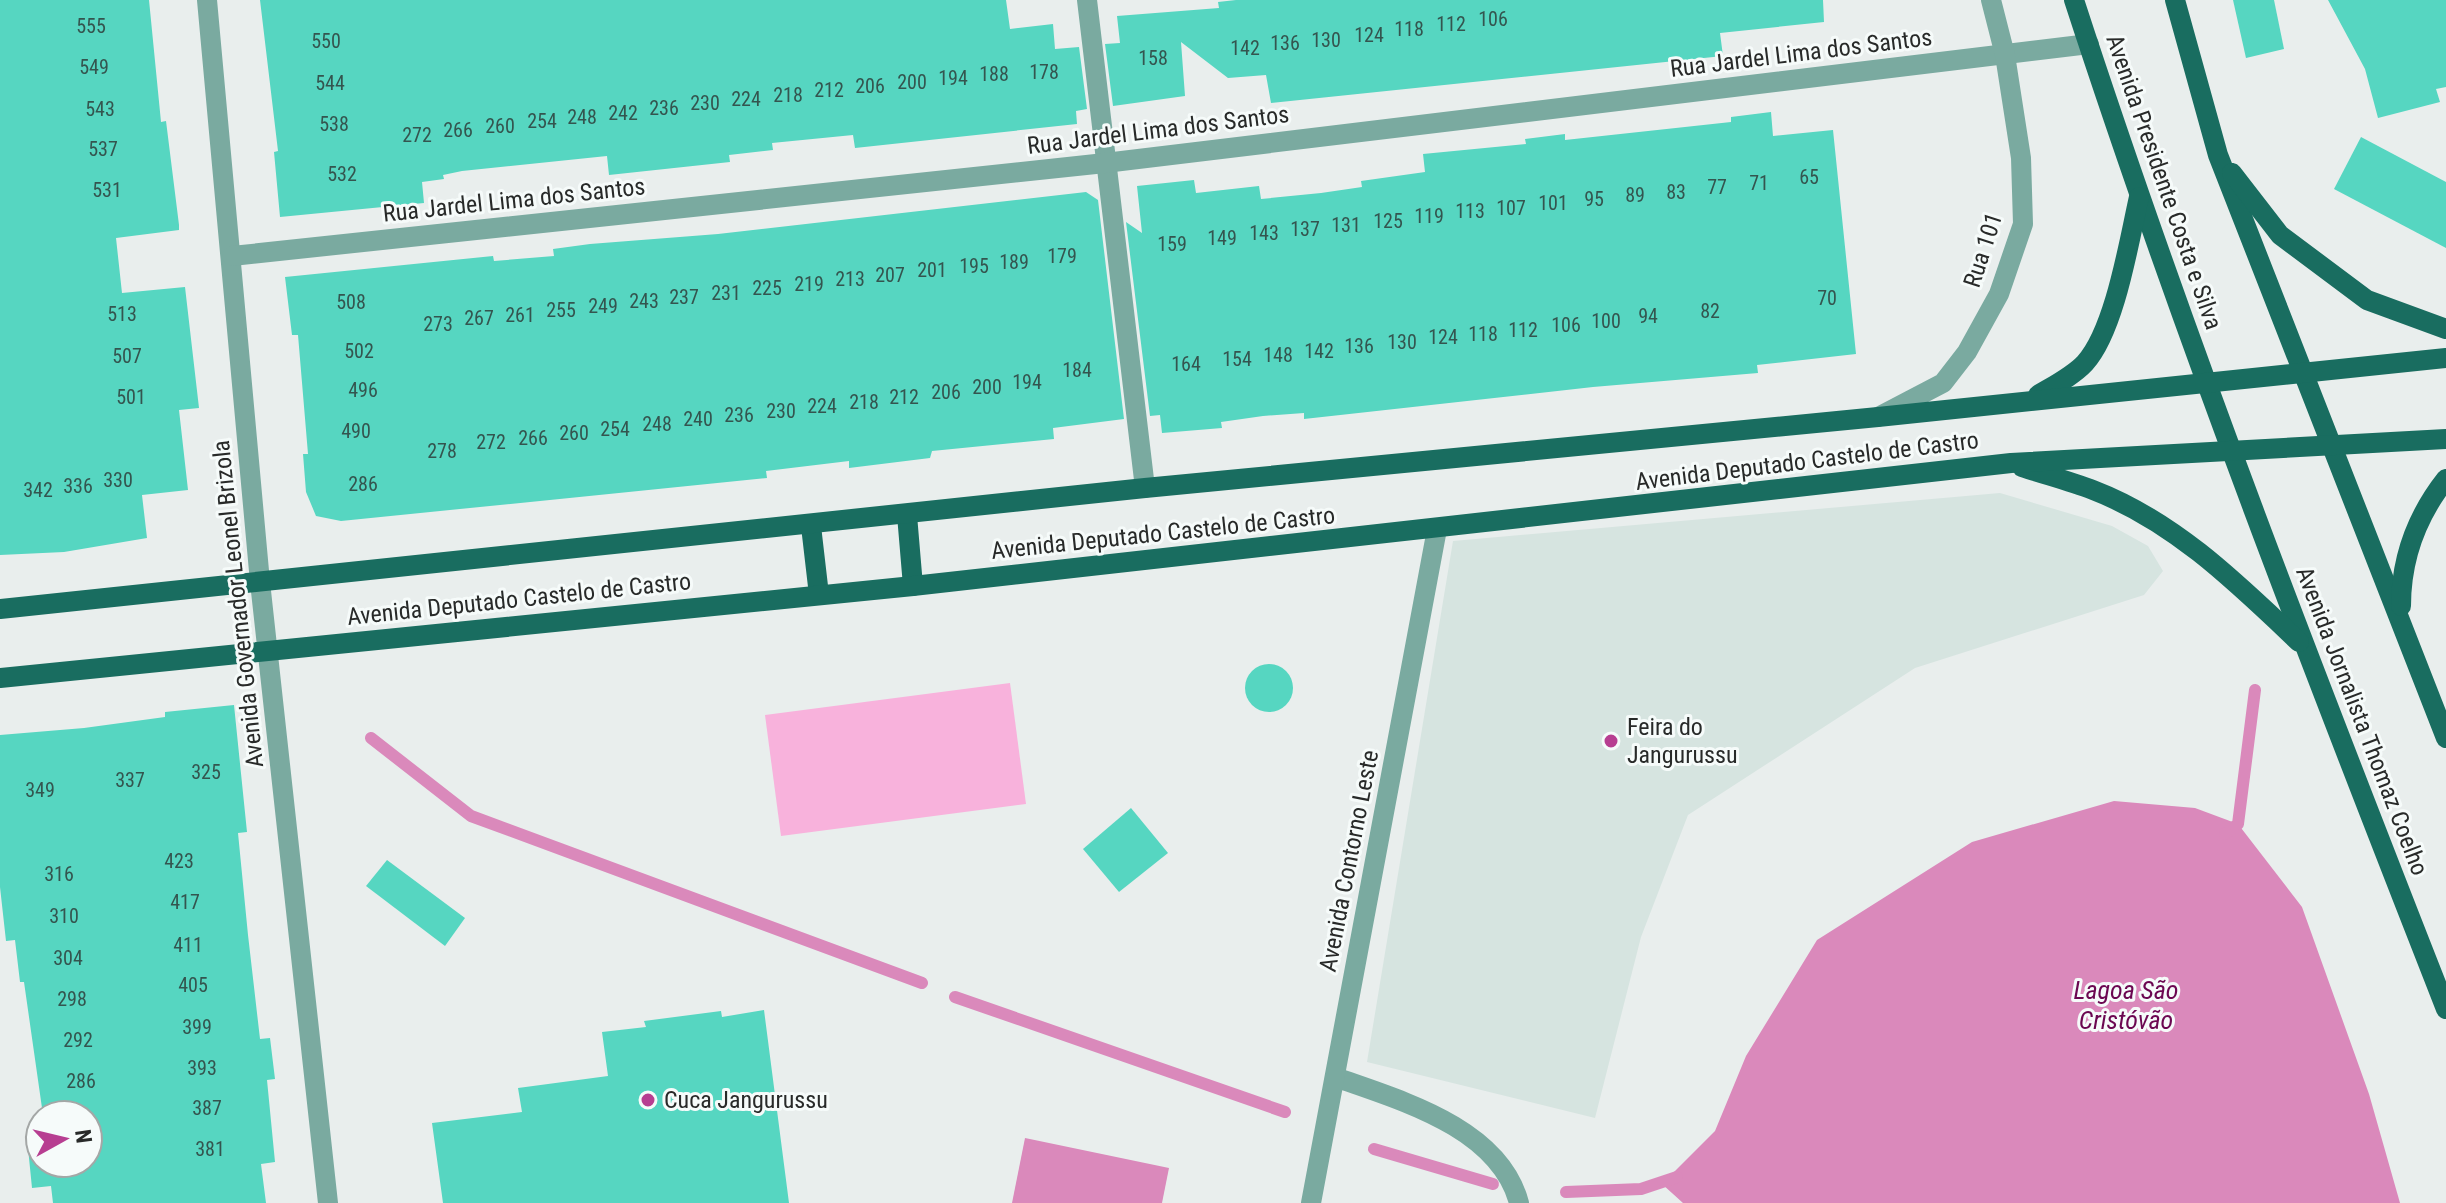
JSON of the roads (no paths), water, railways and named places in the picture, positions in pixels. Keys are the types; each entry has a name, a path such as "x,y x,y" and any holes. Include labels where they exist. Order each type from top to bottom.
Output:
{"main road":[{"name":"Avenida Presidente Costa e Silva","path":"2074,0 2139,197 2231,451"},
{"path":"2175,0 2218,155 2446,738"},
{"path":"2218,155 2280,235 2367,300 2446,329"},
{"path":"2032,398 2085,363 2100,335 2121,277 2139,197"},
{"name":"Avenida Deputado Castelo de Castro","path":"0,609 811,526 1145,488 2446,358"},
{"name":"Avenida Deputado Castelo de Castro","path":"0,678 913,586 2011,463 2446,439"},
{"name":"Avenida Jornalista Thomaz Coelho","path":"2231,451 2303,645 2446,1009"},
{"path":"2011,463 2094,490 2166,528 2212,561 2303,645"},
{"path":"2400,618 2406,555 2431,498 2446,479"},
{"path":"907,515 913,586"},
{"path":"811,526 819,595"}],"street":[{"name":"Avenida Governador Leonel Brizola","path":"207,0 260,582 328,1203"},
{"path":"1087,0 1145,488"},
{"name":"Rua 101","path":"1878,417 1943,383 1967,352 1999,294 2023,224 2021,158 2005,55 1991,0"},
{"name":"Rua Jardel Lima dos Santos","path":"232,256 1105,163 2089,44"},
{"name":"Avenida Contorno Leste","path":"1311,1203 1437,529"},
{"path":"1335,1077 1448,1123 1477,1143 1504,1171 1519,1203"}],"water":[{"name":"Lagoa São Cristóvão","path":"2114,801 2195,808 2238,824 2302,907 2369,1094 2400,1203 1683,1203 1662,1184 1715,1131 1746,1056 1817,940 1972,842"},
{"path":"1025,1138 1169,1168 1162,1203 1012,1203"}],"waterway":[{"path":"2225,834 2238,824 2255,690"},
{"path":"371,738 471,816 922,983"},
{"path":"955,997 1285,1112"},
{"path":"1374,1149 1493,1184"},
{"path":"1566,1192 1641,1189 1677,1177"}],"place":[{"name":"Feira do Jangurussu","path":"1611,741"},
{"name":"Cuca Jangurussu","path":"648,1100"}]}
